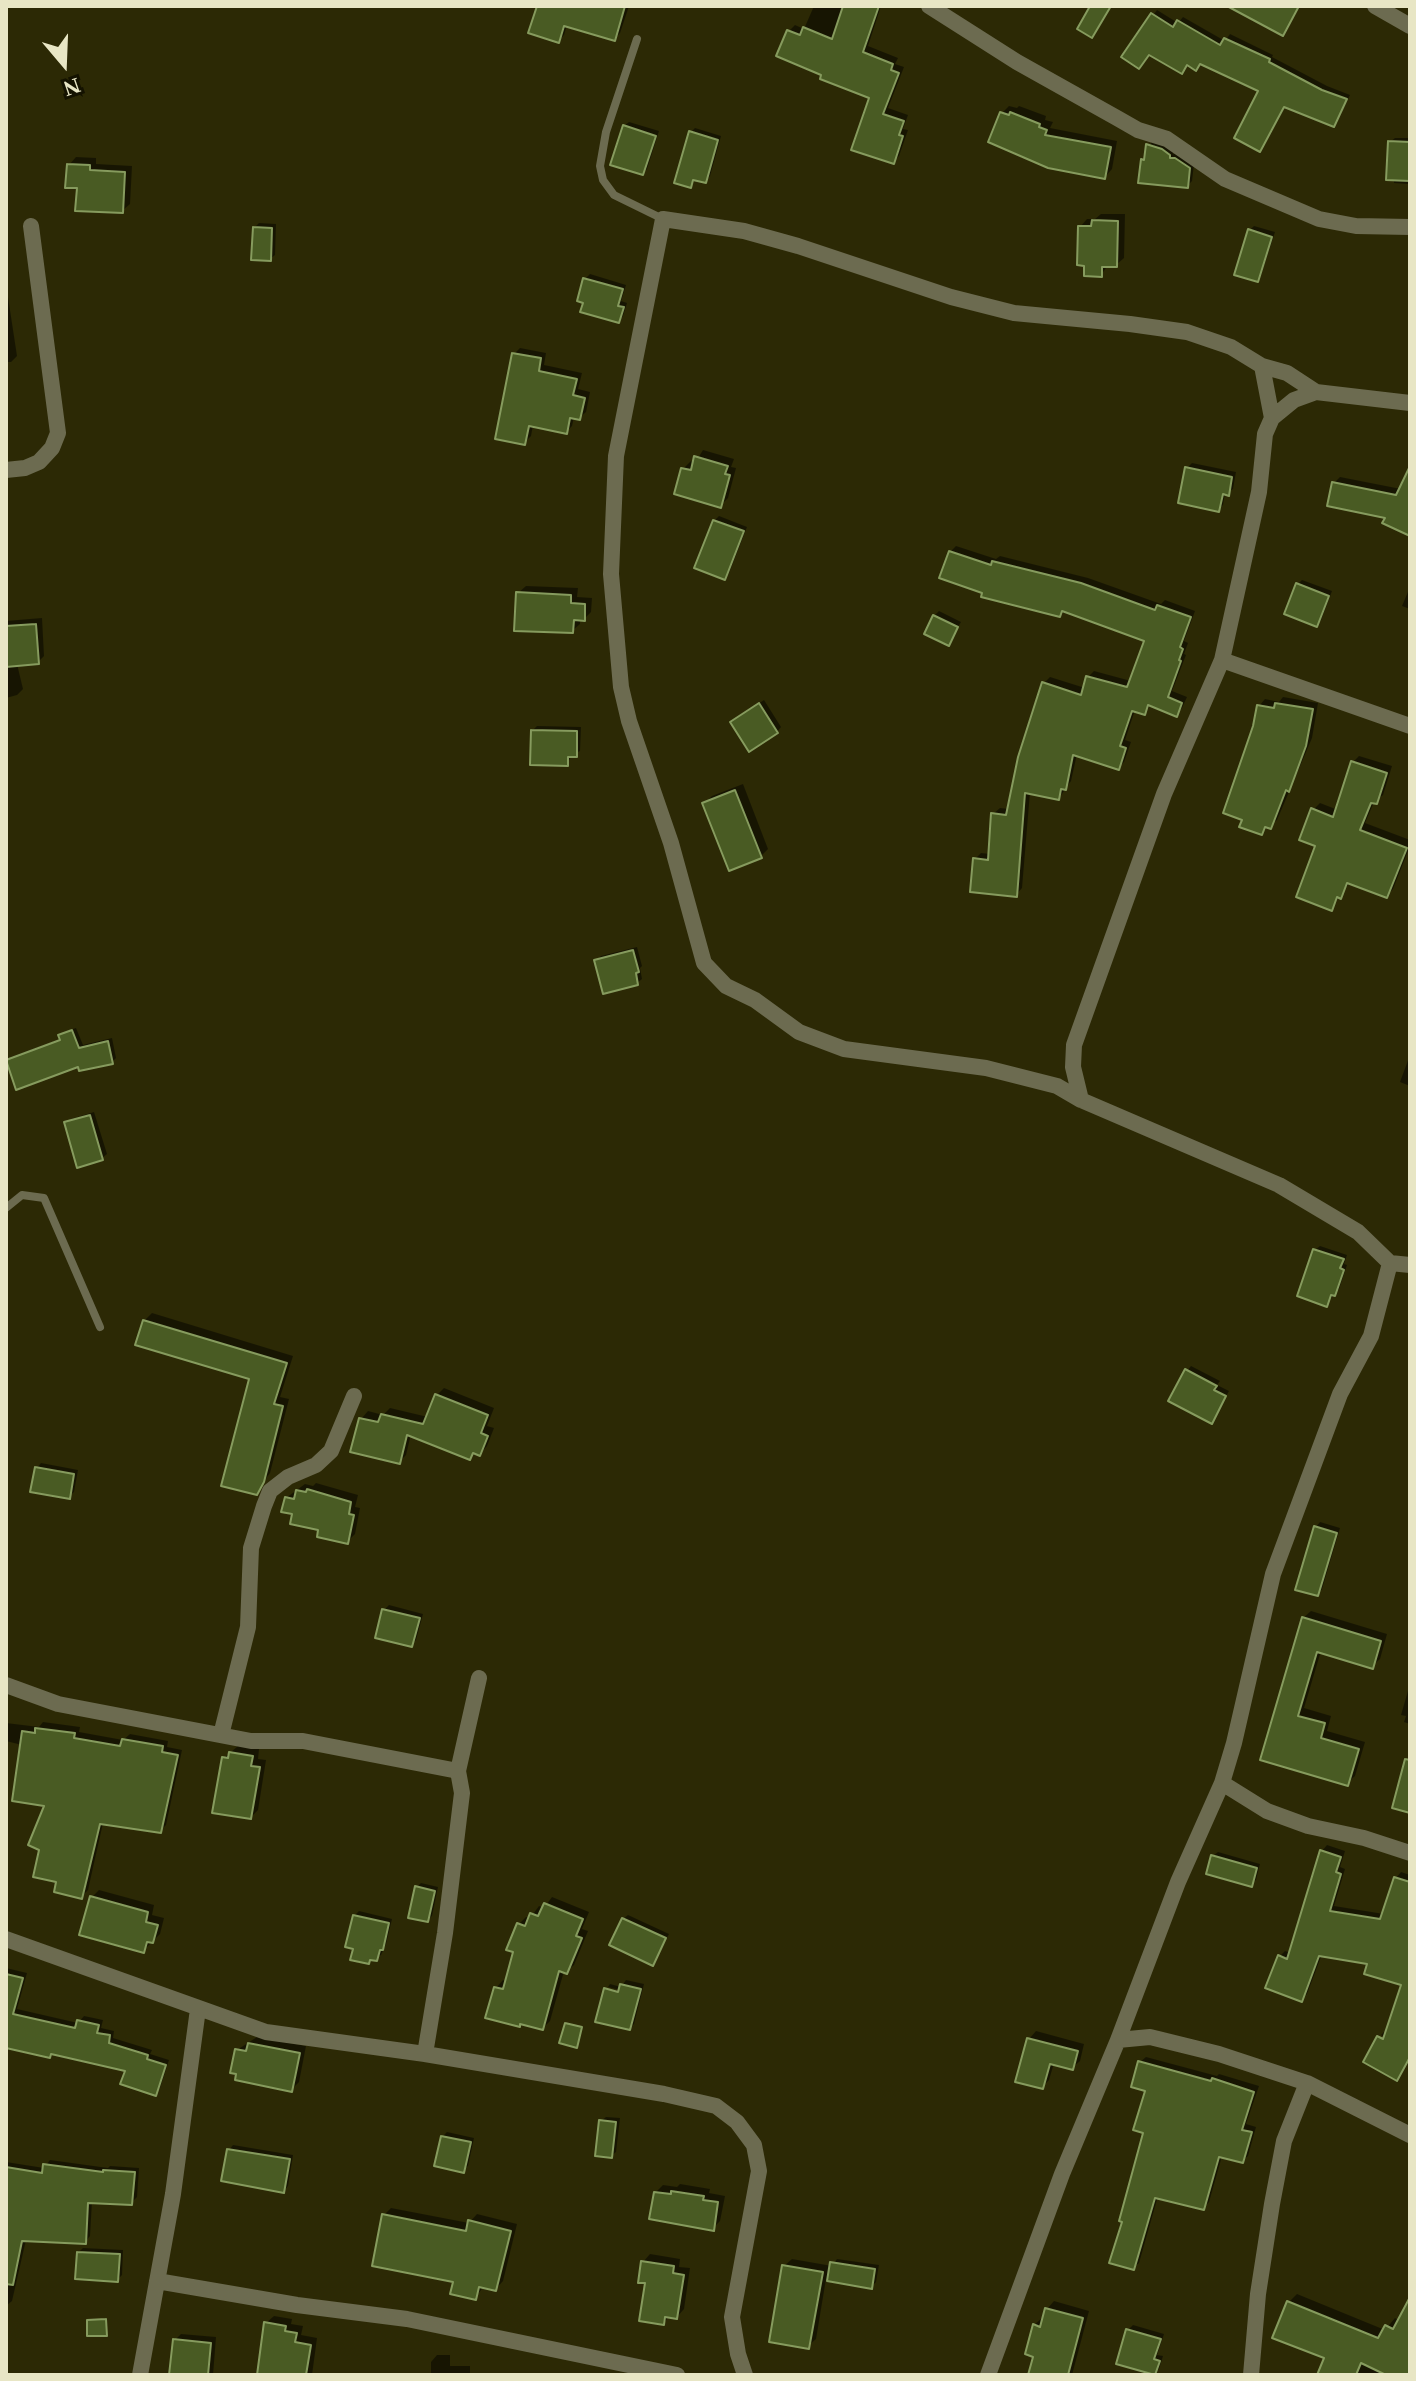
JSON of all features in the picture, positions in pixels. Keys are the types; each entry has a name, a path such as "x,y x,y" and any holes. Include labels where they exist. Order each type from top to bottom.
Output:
{"street":[{"path":"929,6 1017,62 1138,130 1167,139 1225,179 1319,219 1356,226 1410,227"},
{"path":"1375,6 1410,26"},
{"path":"1410,403 1316,392 1287,373 1262,366 1231,347 1187,332 1014,313 951,297 744,231 663,219 616,456 611,574 621,687 629,721 671,843 704,963 726,986 755,1000 799,1032 844,1049 986,1068 1057,1086 1081,1100 1279,1185 1358,1232 1390,1263 1410,1265"},
{"path":"6,470 25,468 39,462 52,448 58,433 31,226"},
{"path":"1262,366 1272,418"},
{"path":"1081,1100 1073,1067 1074,1045 1164,794 1222,660 1259,492 1265,434 1272,418 1294,400 1316,392"},
{"path":"1222,660 1410,726"},
{"path":"988,2375 1062,2174 1118,2040 1178,1882 1222,1783 1273,1574 1340,1394 1371,1336 1390,1263"},
{"path":"221,1735 248,1627 251,1548 264,1506 270,1491 288,1477 316,1465 331,1451 354,1396"},
{"path":"425,2054 445,1933 462,1793 458,1771 479,1678"},
{"path":"6,1685 58,1704 251,1741 303,1741 458,1771"},
{"path":"1222,1783 1267,1811 1410,1853"},
{"path":"6,1939 266,2032 425,2054 664,2094 716,2106 737,2122 754,2145 759,2171 732,2317 745,2375"},
{"path":"140,2375 173,2194 198,2009"},
{"path":"1118,2040 1150,2037 1219,2054 1307,2083 1410,2135"},
{"path":"1251,2375 1258,2294 1281,2153 1307,2083"},
{"path":"157,2281 297,2305 407,2319 677,2375"}],"lane":[{"path":"637,39 606,132 600,166 603,180 614,195 663,219"},
{"path":"6,1208 22,1195 44,1198 100,1327"}],"building":[{"path":"537,6 625,6 615,41 564,26 559,43 528,33"},
{"path":"843,6 879,6 863,52 893,64 891,70 899,73 883,114 904,121 899,135 903,136 894,164 851,150 869,98 820,79 821,75 776,56 787,30 800,35 803,27 832,39"},
{"path":"1090,6 1111,6 1092,38 1077,29"},
{"path":"1227,6 1299,6 1283,36"},
{"path":"1151,13 1173,27 1177,20 1220,45 1224,38 1270,59 1269,62 1322,90 1347,99 1334,127 1284,107 1260,152 1234,138 1258,91 1200,64 1196,71 1187,65 1182,74 1149,55 1139,69 1121,57"},
{"path":"1000,112 1009,115 1010,112 1040,124 1039,127 1047,130 1045,135 1111,147 1105,179 1048,168 988,142"},
{"path":"623,125 656,136 643,175 610,165"},
{"path":"689,131 718,140 706,183 693,180 691,188 674,183"},
{"path":"1388,141 1410,142 1410,181 1386,180"},
{"path":"1146,144 1162,149 1170,158 1190,168 1188,188 1138,183"},
{"path":"67,164 90,165 90,170 125,172 123,213 75,211 77,188 65,188"},
{"path":"1092,220 1118,221 1117,267 1102,267 1102,277 1084,276 1084,266 1077,265 1078,226 1091,226"},
{"path":"253,227 272,228 271,261 251,260"},
{"path":"1248,229 1272,237 1258,282 1234,275"},
{"path":"583,278 623,289 618,306 624,307 619,323 580,312 583,303 577,301"},
{"path":"512,353 541,358 539,371 577,379 573,395 585,398 580,420 570,418 567,434 529,426 525,445 495,439"},
{"path":"694,456 728,466 725,474 730,475 721,508 674,494 681,468 691,470"},
{"path":"1410,466 1410,536 1382,523 1385,518 1327,506 1332,482 1396,495"},
{"path":"1185,467 1232,477 1229,496 1223,494 1219,512 1178,503"},
{"path":"713,520 744,531 725,580 694,568"},
{"path":"949,551 991,565 992,561 1081,583 1155,610 1157,605 1191,617 1180,647 1183,649 1181,661 1168,697 1182,703 1177,717 1148,705 1145,715 1132,711 1120,746 1126,748 1119,770 1073,755 1066,790 1061,789 1059,800 1025,793 1017,897 970,892 973,858 988,860 991,813 1006,815 1018,757 1042,682 1081,695 1086,676 1127,687 1144,641 1062,611 1060,617 981,597 982,593 939,578"},
{"path":"1296,583 1329,596 1317,627 1284,614"},
{"path":"516,592 571,595 571,603 585,604 585,621 574,620 573,633 514,631"},
{"path":"933,615 958,627 949,646 924,634"},
{"path":"36,624 39,664 6,667 6,626"},
{"path":"759,703 778,733 749,752 730,722"},
{"path":"1275,703 1313,709 1306,746 1289,792 1286,790 1271,829 1265,827 1262,835 1239,827 1242,820 1223,813 1253,726 1257,705 1274,708"},
{"path":"531,730 577,731 577,757 568,757 568,766 530,765"},
{"path":"1351,761 1387,773 1377,804 1371,803 1360,830 1407,848 1387,898 1347,883 1332,911 1296,897 1315,846 1299,840 1311,808 1333,817"},
{"path":"735,790 762,858 729,871 702,803"},
{"path":"633,950 639,972 636,973 638,985 603,994 594,960"},
{"path":"72,1030 79,1048 108,1041 113,1064 79,1071 78,1067 16,1090 6,1060 60,1040 58,1035"},
{"path":"90,1115 103,1160 77,1168 64,1122"},
{"path":"1313,1249 1344,1259 1340,1268 1344,1270 1335,1296 1331,1295 1327,1307 1297,1296"},
{"path":"143,1320 287,1363 274,1404 283,1406 264,1482 257,1495 221,1486 249,1379 135,1345"},
{"path":"1185,1369 1217,1386 1214,1390 1226,1396 1212,1424 1168,1401"},
{"path":"435,1394 488,1415 481,1433 488,1436 480,1456 473,1453 470,1460 407,1435 400,1464 350,1452 359,1418 378,1422 381,1414 423,1424"},
{"path":"35,1467 74,1474 70,1499 30,1492"},
{"path":"307,1489 351,1502 349,1514 354,1515 348,1544 317,1537 318,1530 290,1524 292,1514 281,1512 285,1497 294,1499 296,1490 306,1492"},
{"path":"1314,1526 1337,1533 1318,1596 1295,1590"},
{"path":"382,1609 420,1618 412,1647 375,1638"},
{"path":"1302,1617 1381,1641 1373,1669 1317,1652 1298,1716 1325,1723 1321,1738 1359,1749 1348,1786 1260,1760"},
{"path":"35,1728 75,1733 74,1738 120,1746 122,1739 163,1746 162,1752 178,1755 161,1833 100,1824 82,1899 54,1892 56,1882 33,1877 39,1850 28,1845 44,1806 12,1801 22,1731 35,1733"},
{"path":"229,1752 253,1756 251,1766 260,1767 251,1819 212,1813 222,1757 228,1758"},
{"path":"1405,1759 1410,1760 1410,1813 1392,1808"},
{"path":"1320,1850 1341,1857 1336,1872 1341,1874 1330,1911 1380,1919 1394,1877 1410,1882 1410,2057 1397,2081 1363,2062 1377,2036 1383,2039 1401,1985 1364,1974 1367,1964 1319,1956 1302,2002 1265,1988 1278,1955 1287,1959"},
{"path":"1211,1855 1257,1868 1252,1887 1206,1874"},
{"path":"415,1886 435,1891 428,1922 408,1918"},
{"path":"90,1896 148,1912 146,1922 158,1925 153,1943 147,1942 144,1953 79,1935"},
{"path":"544,1903 583,1919 576,1936 582,1938 567,1974 559,1971 543,2030 485,2018 494,1987 503,1989 513,1952 506,1950 517,1923 525,1926 530,1913 538,1916"},
{"path":"353,1915 389,1923 383,1950 380,1950 377,1961 370,1960 369,1964 350,1960 353,1949 345,1947"},
{"path":"622,1918 666,1938 653,1966 609,1945"},
{"path":"6,1974 23,1978 13,2014 75,2028 77,2020 99,2025 97,2033 110,2035 109,2043 148,2055 147,2059 166,2065 156,2096 120,2084 125,2071 51,2054 50,2058 6,2048"},
{"path":"620,1984 641,1989 630,2030 595,2022 604,1988 618,1992"},
{"path":"565,2023 582,2027 577,2048 559,2043"},
{"path":"1027,2038 1078,2051 1073,2070 1050,2064 1043,2089 1015,2082"},
{"path":"248,2043 300,2053 292,2092 235,2080 236,2074 230,2073 235,2049 246,2051"},
{"path":"1138,2061 1211,2081 1212,2078 1254,2092 1242,2130 1252,2132 1243,2163 1219,2157 1204,2210 1155,2198 1134,2270 1109,2263 1143,2133 1133,2130 1145,2091 1131,2087"},
{"path":"599,2120 616,2122 612,2158 595,2156"},
{"path":"441,2136 471,2142 464,2173 434,2166"},
{"path":"227,2149 290,2159 284,2193 221,2181"},
{"path":"43,2164 103,2172 135,2172 132,2205 88,2203 86,2244 22,2241 13,2285 6,2284 6,2167 42,2173"},
{"path":"671,2191 704,2196 703,2200 718,2202 714,2231 649,2219 654,2192 671,2194"},
{"path":"382,2214 466,2231 468,2220 511,2231 496,2291 479,2287 476,2300 450,2294 453,2282 372,2266"},
{"path":"77,2252 120,2254 118,2282 75,2279"},
{"path":"641,2261 674,2266 673,2273 684,2275 677,2319 665,2317 664,2325 639,2321 645,2283 638,2283"},
{"path":"830,2262 875,2269 872,2289 827,2281"},
{"path":"782,2265 823,2272 809,2349 769,2342"},
{"path":"1410,2297 1410,2375 1386,2375 1361,2363 1356,2375 1317,2375 1324,2358 1272,2338 1287,2301 1378,2338 1385,2325 1393,2329"},
{"path":"1045,2308 1083,2318 1068,2375 1028,2375 1033,2357 1025,2354 1033,2324 1040,2327"},
{"path":"106,2319 107,2336 87,2336 87,2320"},
{"path":"264,2322 286,2326 285,2331 297,2333 295,2342 311,2345 306,2375 257,2375"},
{"path":"1126,2329 1161,2339 1154,2359 1160,2361 1155,2375 1116,2364"},
{"path":"173,2339 211,2343 208,2375 169,2375"}]}
